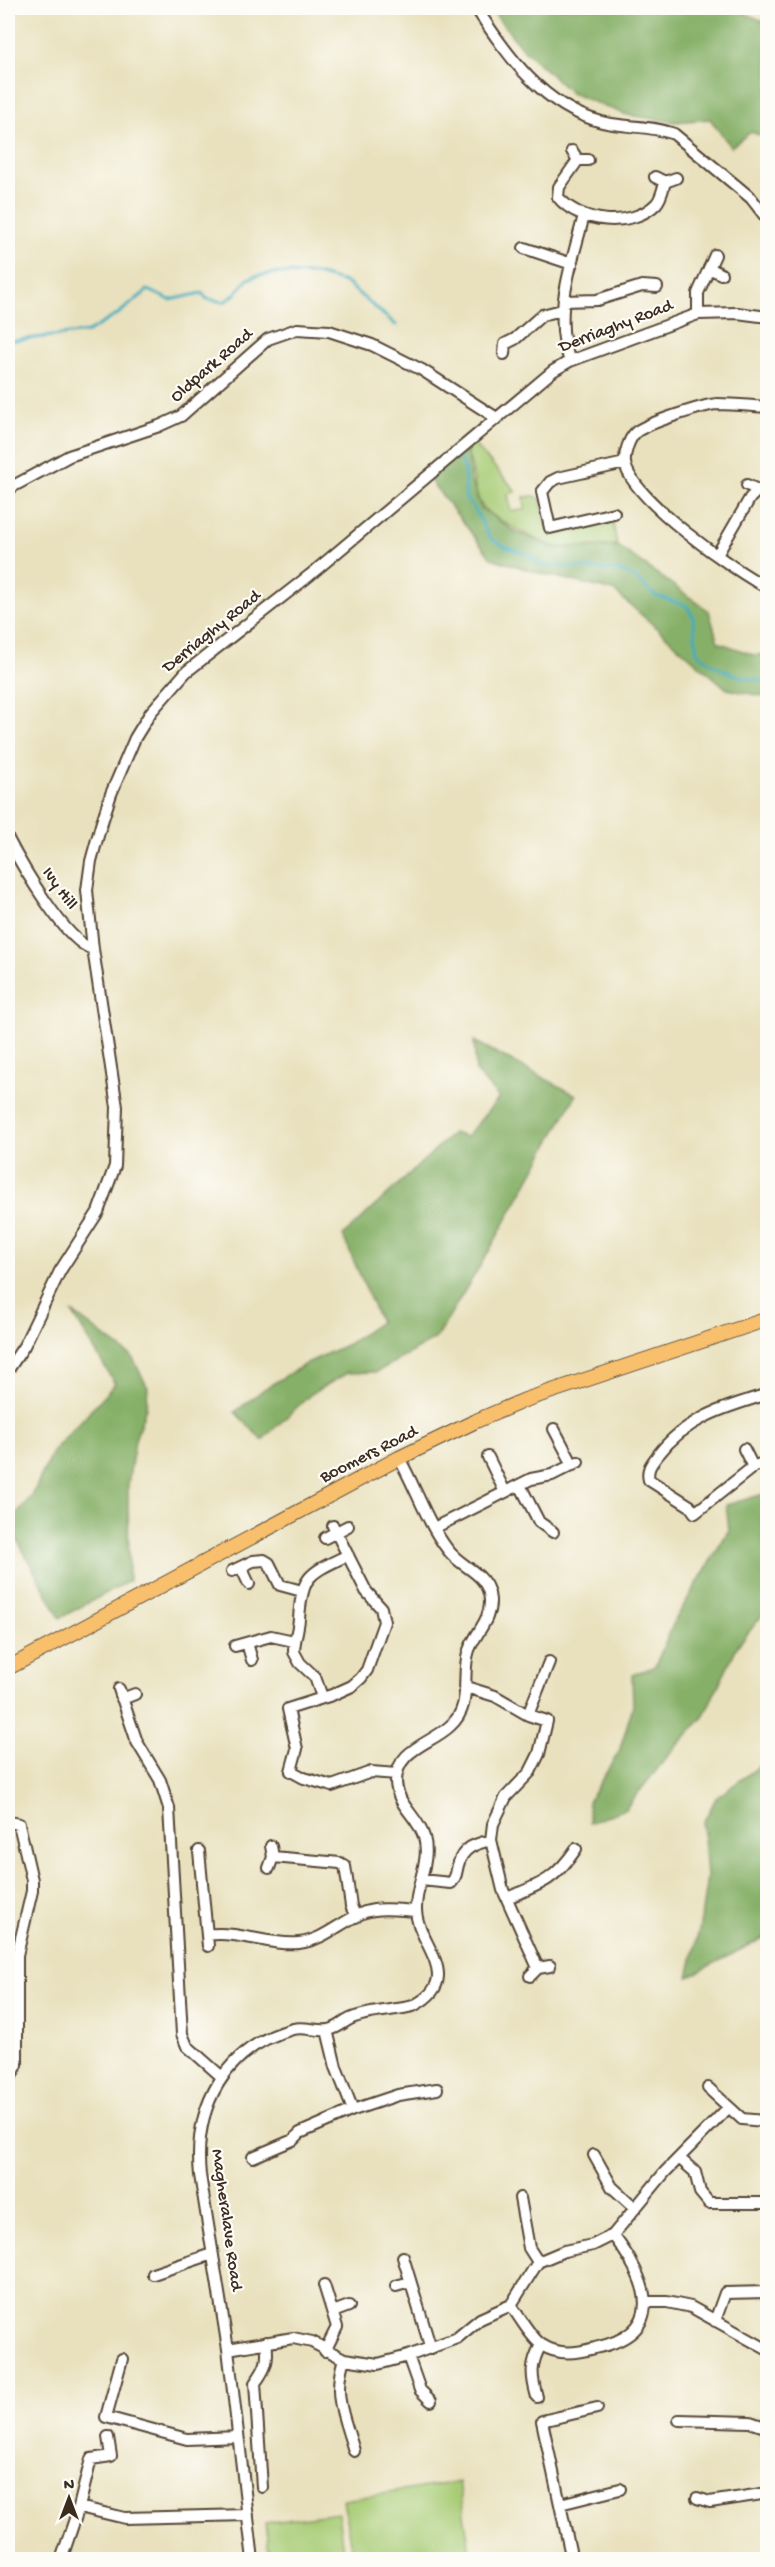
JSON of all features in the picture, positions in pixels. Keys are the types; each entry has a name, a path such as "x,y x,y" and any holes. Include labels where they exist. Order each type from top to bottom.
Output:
{"main road":[{"name":"Boomers Road","path":"8,1668 399,1458 525,1400 768,1319"}],"street":[{"path":"476,8 515,60 558,104 599,121 626,128 661,129 674,135 751,198 768,220"},
{"path":"579,157 559,187 558,197 566,206 584,215 623,219 646,212 658,202 660,179 676,178"},
{"path":"570,361 562,335 563,305 584,215"},
{"path":"524,248 572,264"},
{"path":"532,265 536,252"},
{"path":"698,314 698,292 715,255"},
{"path":"709,268 721,274"},
{"path":"504,354 505,344 515,339 542,315 563,305 597,300 642,281 657,286"},
{"name":"Derriaghy Road","path":"8,1370 24,1346 60,1271 98,1212 115,1166 117,1107 93,949 87,891 91,861 123,763 151,712 186,672 310,575 538,381 570,361 698,314 737,313 768,317"},
{"name":"Oldpark Road","path":"8,489 76,454 159,426 181,416 268,339 284,331 297,329 328,331 372,345 422,370 495,417"},
{"path":"768,407 715,404 642,428 630,440 625,463 635,483 652,505 717,555 768,588"},
{"path":"614,513 550,528 542,492 550,482 558,478 625,463"},
{"path":"747,485 763,491"},
{"path":"717,555 750,498 763,491"},
{"name":"Ivy Hill","path":"8,839 48,906 77,941 93,949"},
{"path":"768,1394 721,1408 694,1421 670,1440 648,1468 648,1480 690,1506 695,1514 753,1467 768,1461"},
{"path":"434,1528 520,1485 575,1464 556,1443 554,1429"},
{"path":"744,1449 753,1467"},
{"path":"488,1457 505,1492"},
{"path":"353,2110 336,2067 327,2030 336,2028 349,2019 413,2006 421,2002 432,1990 437,1976 436,1961 420,1928 416,1911 426,1854 424,1837 421,1828 399,1797 397,1774 405,1757 411,1751 445,1731 458,1718 465,1701 469,1651 488,1617 489,1593 482,1578 451,1554 434,1528 399,1458"},
{"path":"520,1485 539,1522 553,1532"},
{"path":"325,1538 334,1529 348,1527"},
{"path":"334,1529 366,1590 381,1608 384,1622 367,1670 361,1678 352,1686 288,1709 297,1749 291,1768 293,1773 322,1785 332,1786 372,1772 397,1774"},
{"path":"322,1697 315,1677 300,1663 294,1652 302,1591 304,1584 315,1571 348,1555"},
{"path":"249,1584 236,1569 254,1560 264,1560 269,1563 280,1585 302,1591"},
{"path":"235,1646 277,1636 294,1641"},
{"path":"247,1643 252,1660"},
{"path":"528,1715 549,1662"},
{"path":"466,1687 495,1696 528,1715 547,1721 539,1754 530,1772 506,1797 493,1824 491,1840 507,1898 534,1972 550,1966"},
{"path":"135,1694 121,1694 137,1742 160,1780 169,1808 182,2034 187,2046 222,2077"},
{"path":"8,1822 19,1824 32,1880 32,1891 17,1955 12,1999 17,2065 8,2082"},
{"path":"421,1880 451,1882 469,1846 491,1840"},
{"path":"507,1898 549,1880 563,1868 576,1849"},
{"path":"199,1851 207,1941 233,1934 276,1942 297,1943 316,1940 356,1917 380,1909 416,1911"},
{"path":"271,1857 340,1863 345,1866 351,1906 356,1917"},
{"name":"Magheralave Road","path":"253,2559 228,2349 200,2175 198,2150 202,2120 213,2091 222,2077 243,2055 270,2038 297,2028 314,2032 327,2030"},
{"path":"708,2088 742,2119 764,2121"},
{"path":"253,2157 353,2110 398,2095 437,2089"},
{"path":"228,2349 293,2338 312,2342 344,2359 378,2364 431,2349 457,2338 480,2319 511,2305 538,2262 564,2251 593,2245 613,2235 679,2158 728,2108"},
{"path":"594,2155 609,2174 612,2187 635,2208"},
{"path":"679,2158 695,2172 700,2192 709,2203 768,2203"},
{"path":"518,2205 529,2248 538,2262"},
{"path":"511,2305 541,2344 570,2354 613,2344 630,2336 643,2319 646,2302 632,2263 613,2235"},
{"path":"153,2274 212,2254"},
{"path":"403,2257 431,2349"},
{"path":"396,2286 410,2282"},
{"path":"324,2285 337,2327 325,2350"},
{"path":"715,2321 725,2293 768,2292"},
{"path":"646,2302 667,2302 691,2307 768,2350"},
{"path":"333,2312 350,2306"},
{"path":"262,2487 255,2383 267,2367 269,2357 266,2342"},
{"path":"537,2397 533,2380 533,2358 541,2344"},
{"path":"408,2356 420,2390 431,2400"},
{"path":"122,2359 106,2417 187,2439 238,2437"},
{"path":"344,2359 338,2379 339,2399 354,2451"},
{"path":"572,2559 542,2421 597,2408"},
{"path":"679,2420 750,2422 768,2428"},
{"path":"61,2559 79,2507 91,2459 111,2456 108,2437"},
{"path":"560,2504 620,2489"},
{"path":"698,2498 710,2502 768,2493"},
{"path":"79,2507 124,2518 248,2515"}],"green space":[{"path":"490,8 734,8 767,23 767,138 751,132 731,147 710,119 675,122 627,115 571,93 521,47"},
{"path":"472,442 514,489 515,492 508,494 511,511 525,510 524,497 535,496 540,499 548,530 601,520 603,524 613,522 617,545 556,546 495,517 482,506 476,492 470,462 464,449"},
{"path":"463,450 468,454 471,480 481,508 514,531 555,548 618,546 709,611 718,642 754,655 767,654 767,697 727,689 614,591 535,572 491,558 429,479"},
{"path":"474,1041 576,1095 489,1251 436,1338 377,1372 347,1373 311,1394 262,1440 235,1412 264,1389 307,1363 348,1344 380,1322 343,1236 453,1133 466,1137 499,1098 476,1072"},
{"path":"72,1312 132,1357 148,1388 146,1407 135,1440 128,1485 129,1581 60,1618 8,1523 32,1496 52,1452 115,1384"},
{"path":"767,1493 767,1609 737,1647 703,1717 625,1809 589,1823 588,1802 619,1752 633,1706 632,1675 655,1666 675,1620 729,1530 726,1505"},
{"path":"765,1762 768,1766 767,1936 688,1977 700,1926 707,1877 703,1823 716,1798"},
{"path":"459,2482 471,2559 353,2559 343,2500"},
{"path":"338,2513 344,2559 270,2559 265,2523"}],"waterway":[{"path":"8,341 88,332 118,314 148,290 170,300 202,293 207,299 224,302 233,296 248,279 275,273 316,274 345,282 396,325"},
{"path":"459,459 464,466 466,500 474,508 490,538 506,547 529,555 541,565 621,571 634,577 654,595 687,606 693,617 697,652 705,659 730,673 768,682"}]}
